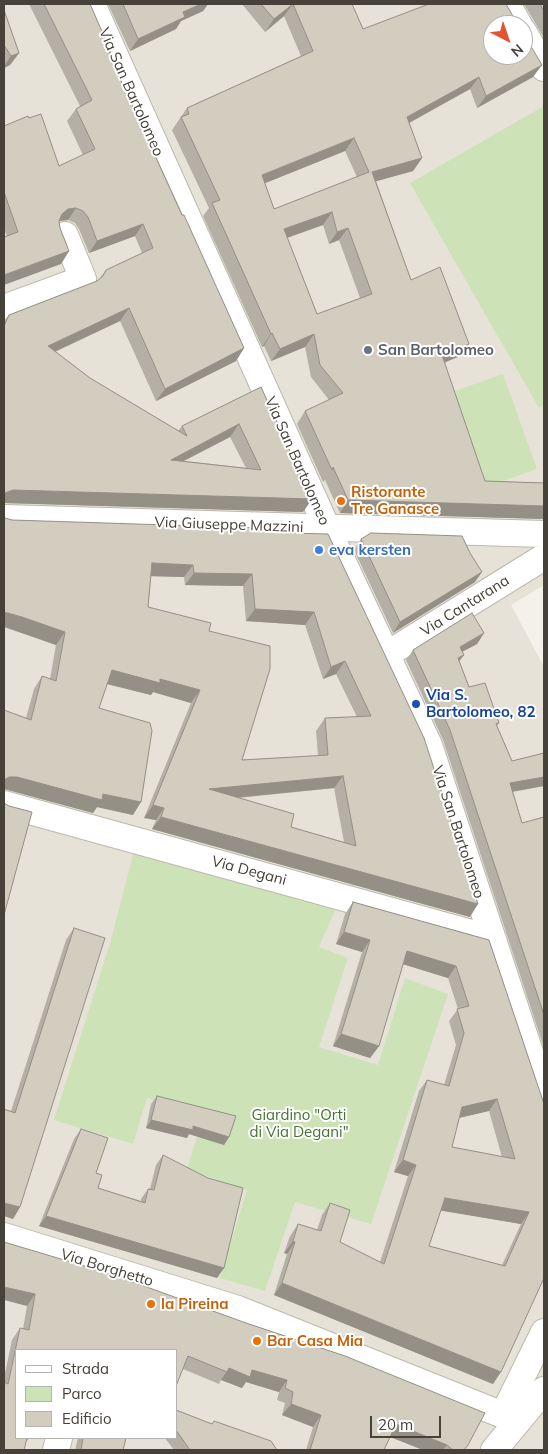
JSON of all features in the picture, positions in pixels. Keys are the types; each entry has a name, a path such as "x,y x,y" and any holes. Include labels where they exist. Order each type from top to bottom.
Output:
{"street":[{"name":"Via San Bartolomeo","path":"92,4 327,528 429,745 544,1095"},
{"path":"507,4 513,15"},
{"path":"533,49 544,68"},
{"path":"4,308 83,279 65,235"},
{"name":"Via Giuseppe Mazzini","path":"4,518 544,534"},
{"name":"Via Cantarana","path":"386,655 544,558"},
{"name":"Via Degani","path":"4,804 493,939"},
{"name":"Via Borghetto","path":"4,1236 238,1309 510,1418"},
{"path":"494,1450 510,1418 544,1332"},
{"path":"510,1418 544,1390"}],"shaded area":[{"path":"4,4 544,4 544,585 511,605 544,667 544,1450 4,1450"}],"green space":[{"path":"544,106 544,405 539,408 410,183"},
{"path":"503,374 537,469 486,487 452,392"},
{"name":"Giardino \"Orti di Via Degani\"","path":"134,851 336,908 319,947 348,958 319,1047 378,1065 405,978 448,994 371,1224 295,1202 265,1291 220,1278 247,1190 187,1169 203,1116 147,1098 133,1144 54,1120 111,940"}],"building":[{"path":"44,4 90,4 111,52 109,53 118,74 244,348 165,389 129,308 48,346 90,378 187,436 182,426 261,387 312,499 13,490 4,494 4,326 9,315 97,281 106,270 153,248 143,224 97,241 88,217 83,211 76,208 68,209 62,214 59,221 69,251 4,275 4,237 18,232 4,192 4,126 28,116 29,118 41,114 59,166 95,149 76,109 92,100","holes":["239,424 261,470 171,460"]},
{"path":"123,4 201,4 183,12 185,17 138,39"},
{"path":"261,4 293,4 274,19"},
{"path":"293,4 352,4 363,29 429,4 506,4 512,15 483,15 483,65 533,65 533,50 542,65 486,96 479,77 407,117 422,158 372,172 411,280 440,267 469,344 442,355 485,481 544,483 544,506 348,500 305,411 343,393 320,365 314,334 280,349 271,334 212,203 220,200 181,117 189,114 187,108 313,51","holes":["354,138 369,172 274,209 262,175","332,212 337,232 348,228 372,294 317,314 284,229"]},
{"path":"4,10 19,53 11,56 4,45"},
{"path":"4,517 12,520 292,529 289,533 328,534 424,738 478,904 161,817 164,808 153,805 200,690 160,679 160,683 112,670 99,708 150,723 152,731 141,802 103,794 102,800 17,777 9,777 4,780 4,710 31,720 42,676 56,681 65,632 4,612","holes":["152,563 193,565 194,573 252,574 255,609 314,612 331,667 345,661 371,716 325,718 328,755 242,760 270,669 270,646 209,631 211,623 148,607","343,776 356,846 291,827 294,814 209,789"]},
{"path":"371,533 462,536 482,572 400,622 361,539"},
{"path":"472,613 484,633 460,647 464,655 458,658 469,687 485,683 499,723 496,724 512,761 544,753 544,777 510,783 522,823 544,817 544,1015 450,730 413,650"},
{"path":"4,803 32,812 4,915"},
{"path":"353,902 489,940 544,1104 544,1278 501,1372 282,1283 295,1242 293,1241 298,1224 321,1231 330,1203 350,1210 340,1242 384,1264 416,1165 403,1160 427,1080 449,1086 464,1033 457,1009 469,1006 456,966 407,951 379,1046 341,1034 370,940 344,932","holes":["497,1099 515,1159 452,1147 462,1107","445,1198 529,1212 505,1266 429,1246"]},
{"path":"74,928 105,938 20,1207 4,1203 4,1109 15,1113"},
{"path":"157,1096 236,1116 229,1137 193,1126 193,1130 151,1120"},
{"path":"81,1129 108,1138 96,1173 102,1175 98,1188 145,1203 148,1189 154,1190 163,1155 208,1178 243,1188 224,1268 46,1216"},
{"path":"4,1242 111,1274 246,1323 345,1356 485,1413 464,1450 453,1450 447,1445 396,1424 384,1450 310,1450 321,1415 291,1404 293,1392 285,1388 287,1380 252,1370 250,1377 229,1368 227,1372 188,1356 178,1381 178,1349 16,1349 20,1328 29,1330 35,1294 4,1287"},
{"path":"15,1351 15,1439 27,1439 24,1450 4,1450 4,1382 8,1384"},
{"path":"178,1411 212,1424 214,1421 271,1441 277,1450 190,1450 178,1433"},
{"path":"83,1439 126,1439 123,1450 81,1450"}],"place":[{"name":"San Bartolomeo","path":"368,350"},
{"name":"Ristorante Tre Ganasce","path":"341,501"},
{"name":"eva kersten","path":"319,550"},
{"name":"Via S. Bartolomeo, 82","path":"416,704"},
{"name":"la Pireina","path":"151,1304"},
{"name":"Bar Casa Mia","path":"257,1341"}]}
